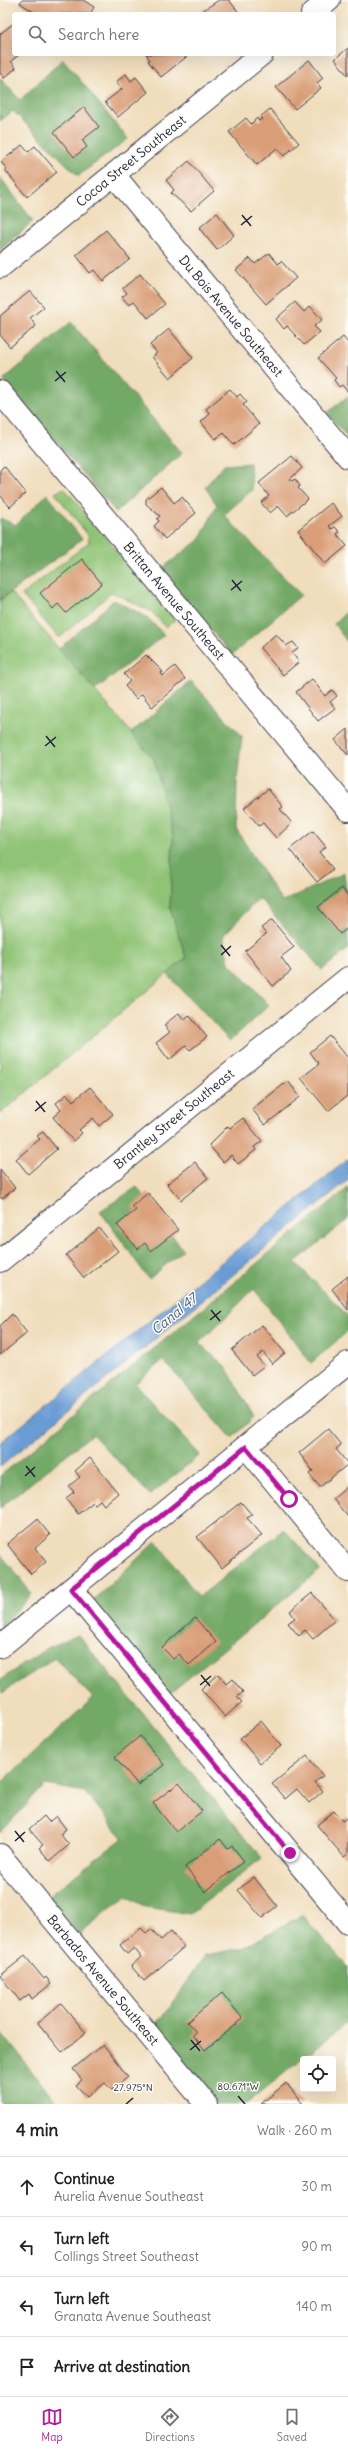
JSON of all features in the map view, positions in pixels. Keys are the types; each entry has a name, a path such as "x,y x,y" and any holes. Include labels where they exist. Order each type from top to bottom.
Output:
{"street":[{"path":"314,12 329,0"},
{"name":"Cocoa Street Southeast","path":"0,267 260,56"},
{"name":"Du Bois Avenue Southeast","path":"114,175 348,457"},
{"name":"Brittan Avenue Southeast","path":"0,392 348,810"},
{"name":"Brantley Street Southeast","path":"0,1261 348,978"},
{"path":"0,1647 348,1363"},
{"path":"246,1447 348,1571"},
{"path":"71,1589 348,1923"},
{"name":"Barbados Avenue Southeast","path":"0,1855 206,2104"}],"green space":[{"path":"63,59 128,139 78,176 13,111 0,121 0,78 20,100"},
{"path":"0,177 33,221 0,250"},
{"path":"71,322 182,453 116,512 3,380"},
{"path":"348,396 348,438 327,413"},
{"path":"250,463 252,490 224,515 301,595 232,655 160,570 200,539 217,505 205,487 224,465"},
{"path":"64,488 175,620 166,627 152,612 112,592 59,638 22,595 89,542 88,535 55,493"},
{"path":"47,494 82,539 0,600 0,518 16,525"},
{"path":"11,593 154,759 173,836 170,908 186,958 0,1114 0,600"},
{"path":"114,600 147,617 164,635 95,690 59,649"},
{"path":"348,610 348,643 334,624"},
{"path":"191,681 242,736 237,780 236,829 282,902 344,873 348,904 348,949 322,970 259,898 223,936 229,963 269,1005 230,1041 167,974 186,958 170,908 173,836 154,759 131,733"},
{"path":"137,1187 183,1250 149,1279 100,1211"},
{"path":"348,1188 348,1219 295,1262 348,1316 348,1331 311,1363 254,1289 199,1343 226,1367 254,1417 232,1438 163,1360 135,1384 200,1455 150,1495 92,1434 0,1508 0,1476"},
{"path":"284,1529 320,1570 169,1694 93,1601 156,1541 199,1597"},
{"path":"0,1553 32,1594 0,1627"},
{"path":"78,1635 262,1858 190,1914 146,1907 126,1896 79,1934 46,1898 123,1838 85,1792 45,1785 0,1833 0,1784 93,1698 55,1658 2,1693 0,1680 47,1648"},
{"path":"302,1915 348,1967 348,2022 306,2056 300,2056 300,2061 246,2104 213,2104 150,2028 164,2016 205,1955 243,1948"},
{"path":"0,2031 58,2104 2,2104 0,2102"}],"water":[{"name":"Canal 47","path":"348,1159 348,1180 0,1467 0,1443"}],"building":[{"path":"22,0 83,0 94,7 91,12 34,12 20,3"},
{"path":"219,0 229,0 238,12 203,12 202,11"},
{"path":"12,25 12,56 17,56 11,61 16,68 4,78 0,73 0,34"},
{"path":"348,48 348,76 335,59"},
{"path":"147,56 187,56 161,77 148,61 150,60"},
{"path":"309,60 323,78 317,83 321,88 295,109 276,87"},
{"path":"126,74 131,81 136,77 148,92 118,117 105,102 122,89 116,82"},
{"path":"84,107 99,127 82,140 87,147 74,157 54,132"},
{"path":"270,109 299,143 284,156 277,148 257,165 229,132 246,118 251,124 257,118 259,121 262,119 260,117"},
{"path":"22,145 28,152 35,146 57,172 27,197 5,170 7,169 1,162"},
{"path":"189,161 214,191 191,211 171,193 174,190 166,180"},
{"path":"217,213 234,235 217,250 199,228"},
{"path":"106,230 130,259 103,281 94,270 90,273 76,255"},
{"path":"269,253 278,264 281,261 296,278 266,304 236,270 250,258 255,264"},
{"path":"140,274 165,304 148,318 134,301 129,305 122,297 127,293 123,288"},
{"path":"30,291 44,307 30,318 36,326 10,347 0,335 0,316"},
{"path":"295,302 304,312 310,306 322,320 314,326 320,332 304,345 287,326 284,329 276,319"},
{"path":"169,329 193,358 170,378 152,357 157,353 150,345"},
{"path":"343,337 348,343 348,392 342,385 339,387 334,380 336,378 318,358"},
{"path":"230,389 237,397 240,394 247,402 243,405 259,424 234,445 224,433 215,439 201,422 210,414 206,409"},
{"path":"292,456 302,468 290,479 292,481 295,479 300,486 298,488 308,499 287,516 278,506 270,513 261,503 269,496 259,483"},
{"path":"4,466 26,493 10,507 0,495 0,470"},
{"path":"161,487 174,503 182,497 196,513 165,539 154,526 159,521 157,519 160,516 146,504 146,499"},
{"path":"331,503 342,516 329,526 332,529 335,527 340,532 337,534 347,546 325,564 298,530"},
{"path":"82,559 102,584 66,613 58,604 53,609 40,593"},
{"path":"276,634 286,646 293,642 298,648 292,653 299,662 283,675 260,648"},
{"path":"146,655 163,672 161,673 163,676 175,666 185,679 152,707 142,694 136,699 125,686 130,681 124,674"},
{"path":"312,679 325,696 332,690 337,696 330,702 335,708 318,721 296,692"},
{"path":"348,729 348,755 335,740"},
{"path":"268,789 283,807 280,809 292,823 276,838 263,823 259,826 244,808"},
{"path":"313,831 326,847 319,852 333,869 317,882 290,849"},
{"path":"342,888 348,896 348,928 340,934 318,907"},
{"path":"272,920 294,947 281,957 291,971 273,986 245,951 266,934 261,928"},
{"path":"179,1013 184,1020 189,1015 207,1037 190,1050 186,1046 169,1060 156,1043 170,1032 164,1025"},
{"path":"330,1036 348,1058 348,1095 328,1111 301,1078 319,1064 310,1052"},
{"path":"288,1081 300,1097 265,1125 252,1109"},
{"path":"90,1087 113,1114 99,1126 93,1118 79,1130 82,1133 73,1141 53,1117 61,1110 56,1103 67,1094 73,1101"},
{"path":"243,1118 262,1141 254,1147 256,1150 238,1164 231,1155 223,1162 209,1145 228,1126 230,1128"},
{"path":"43,1132 57,1149 28,1174 16,1159 40,1139 37,1136"},
{"path":"195,1162 208,1178 181,1200 167,1184"},
{"path":"0,1169 15,1188 2,1199 0,1197"},
{"path":"148,1193 178,1230 151,1251 145,1243 138,1249 117,1225 136,1210 132,1206"},
{"path":"99,1228 118,1251 84,1278 66,1255"},
{"path":"348,1276 348,1310 332,1289"},
{"path":"12,1314 27,1333 0,1355 0,1326"},
{"path":"262,1325 285,1353 272,1364 263,1352 257,1357 264,1366 252,1375 232,1350"},
{"path":"328,1429 341,1445 336,1449 348,1464 320,1487 309,1474 313,1471 299,1453"},
{"path":"90,1458 118,1493 104,1505 100,1500 95,1504 93,1502 78,1514 66,1498 74,1492 69,1486 80,1477 75,1471"},
{"path":"348,1486 348,1517 333,1499"},
{"path":"241,1502 252,1515 247,1518 262,1535 222,1568 197,1537"},
{"path":"37,1519 50,1535 35,1548 46,1562 31,1574 7,1544"},
{"path":"312,1593 335,1620 313,1639 305,1630 299,1636 288,1623 295,1618 290,1611"},
{"path":"195,1618 216,1642 189,1665 179,1654 173,1659 162,1647"},
{"path":"218,1674 226,1684 232,1679 243,1692 237,1697 242,1702 225,1717 201,1689"},
{"path":"261,1721 281,1746 260,1763 240,1739"},
{"path":"140,1736 164,1765 138,1785 115,1757"},
{"path":"307,1756 323,1776 315,1782 323,1791 309,1803 297,1789 285,1799 272,1784"},
{"path":"179,1783 202,1811 176,1832 153,1803"},
{"path":"334,1811 342,1821 348,1817 348,1854 344,1857 317,1825"},
{"path":"44,1816 49,1822 56,1816 66,1829 60,1834 69,1845 50,1861 39,1848 43,1845 29,1829"},
{"path":"220,1839 228,1849 232,1846 244,1861 205,1892 185,1867"},
{"path":"254,1877 277,1906 262,1918 238,1890"},
{"path":"141,1928 146,1933 151,1929 161,1940 171,1931 184,1947 144,1981 131,1966 141,1957 134,1948 127,1954 120,1945"},
{"path":"25,1956 44,1979 46,1977 51,1984 32,1999 29,1994 20,2001 0,1976"},
{"path":"222,1993 243,2019 205,2050 193,2035 196,2032 187,2022"},
{"path":"61,2003 86,2033 62,2052 38,2023"},
{"path":"103,2044 128,2077 112,2090 105,2083 87,2097 76,2085 82,2080 73,2069"},
{"path":"286,2083 303,2104 261,2104"}],"route":[{"path":"289,1499 246,1447 71,1589 290,1853"}]}
